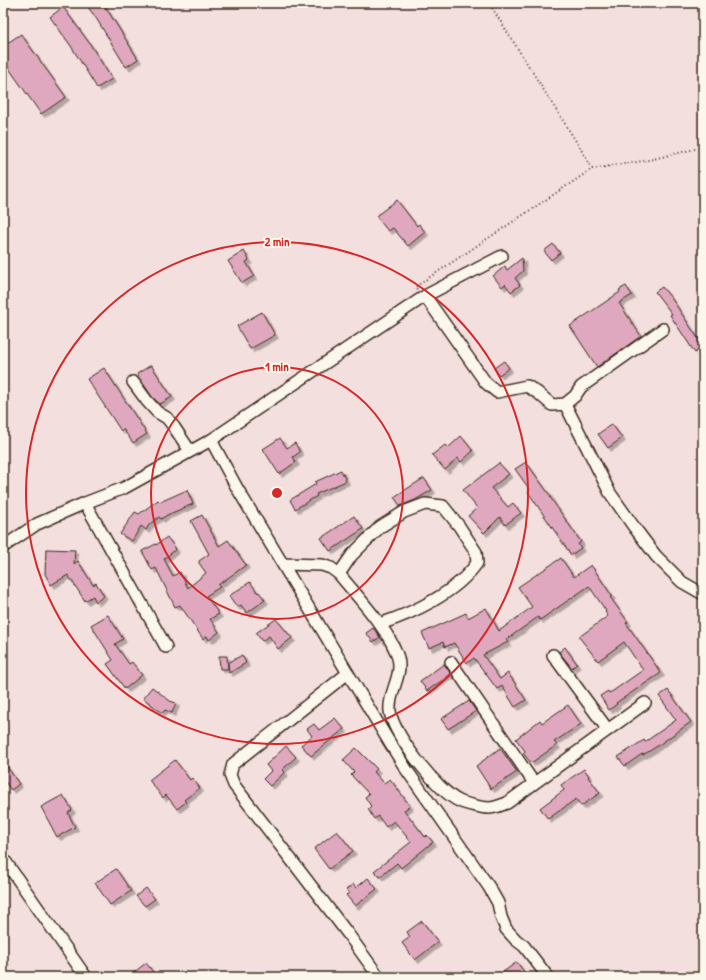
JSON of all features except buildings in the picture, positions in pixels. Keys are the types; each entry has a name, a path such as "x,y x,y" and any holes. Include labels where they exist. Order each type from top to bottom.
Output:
{"street":[{"path":"3,547 37,524 124,488 211,440 425,296 502,256"},
{"path":"425,296 486,383 497,392 527,386 552,405 565,404 575,396 581,387 663,329"},
{"path":"133,382 152,407 167,418 190,451"},
{"path":"565,404 610,493 634,527 656,556 682,582 703,594"},
{"path":"211,440 236,488 406,769 489,887 498,903 501,917 506,929 524,946 548,977"},
{"path":"85,503 166,647"},
{"path":"339,574 352,555 380,527 404,512 425,504 443,506 459,526 476,552 477,564 469,575 431,602 401,617 380,624"},
{"path":"283,564 322,565 332,568 339,574 380,624 398,657 400,670 391,698 390,712 394,725 420,764 439,786 460,802 490,808 507,803 645,703"},
{"path":"553,655 608,730"},
{"path":"451,662 534,783"},
{"path":"348,673 233,764 230,775 234,785 379,977"},
{"path":"3,858 86,977"}],"path":[{"path":"489,3 592,169"},
{"path":"425,296 415,287 592,169 649,160 703,147"}]}
